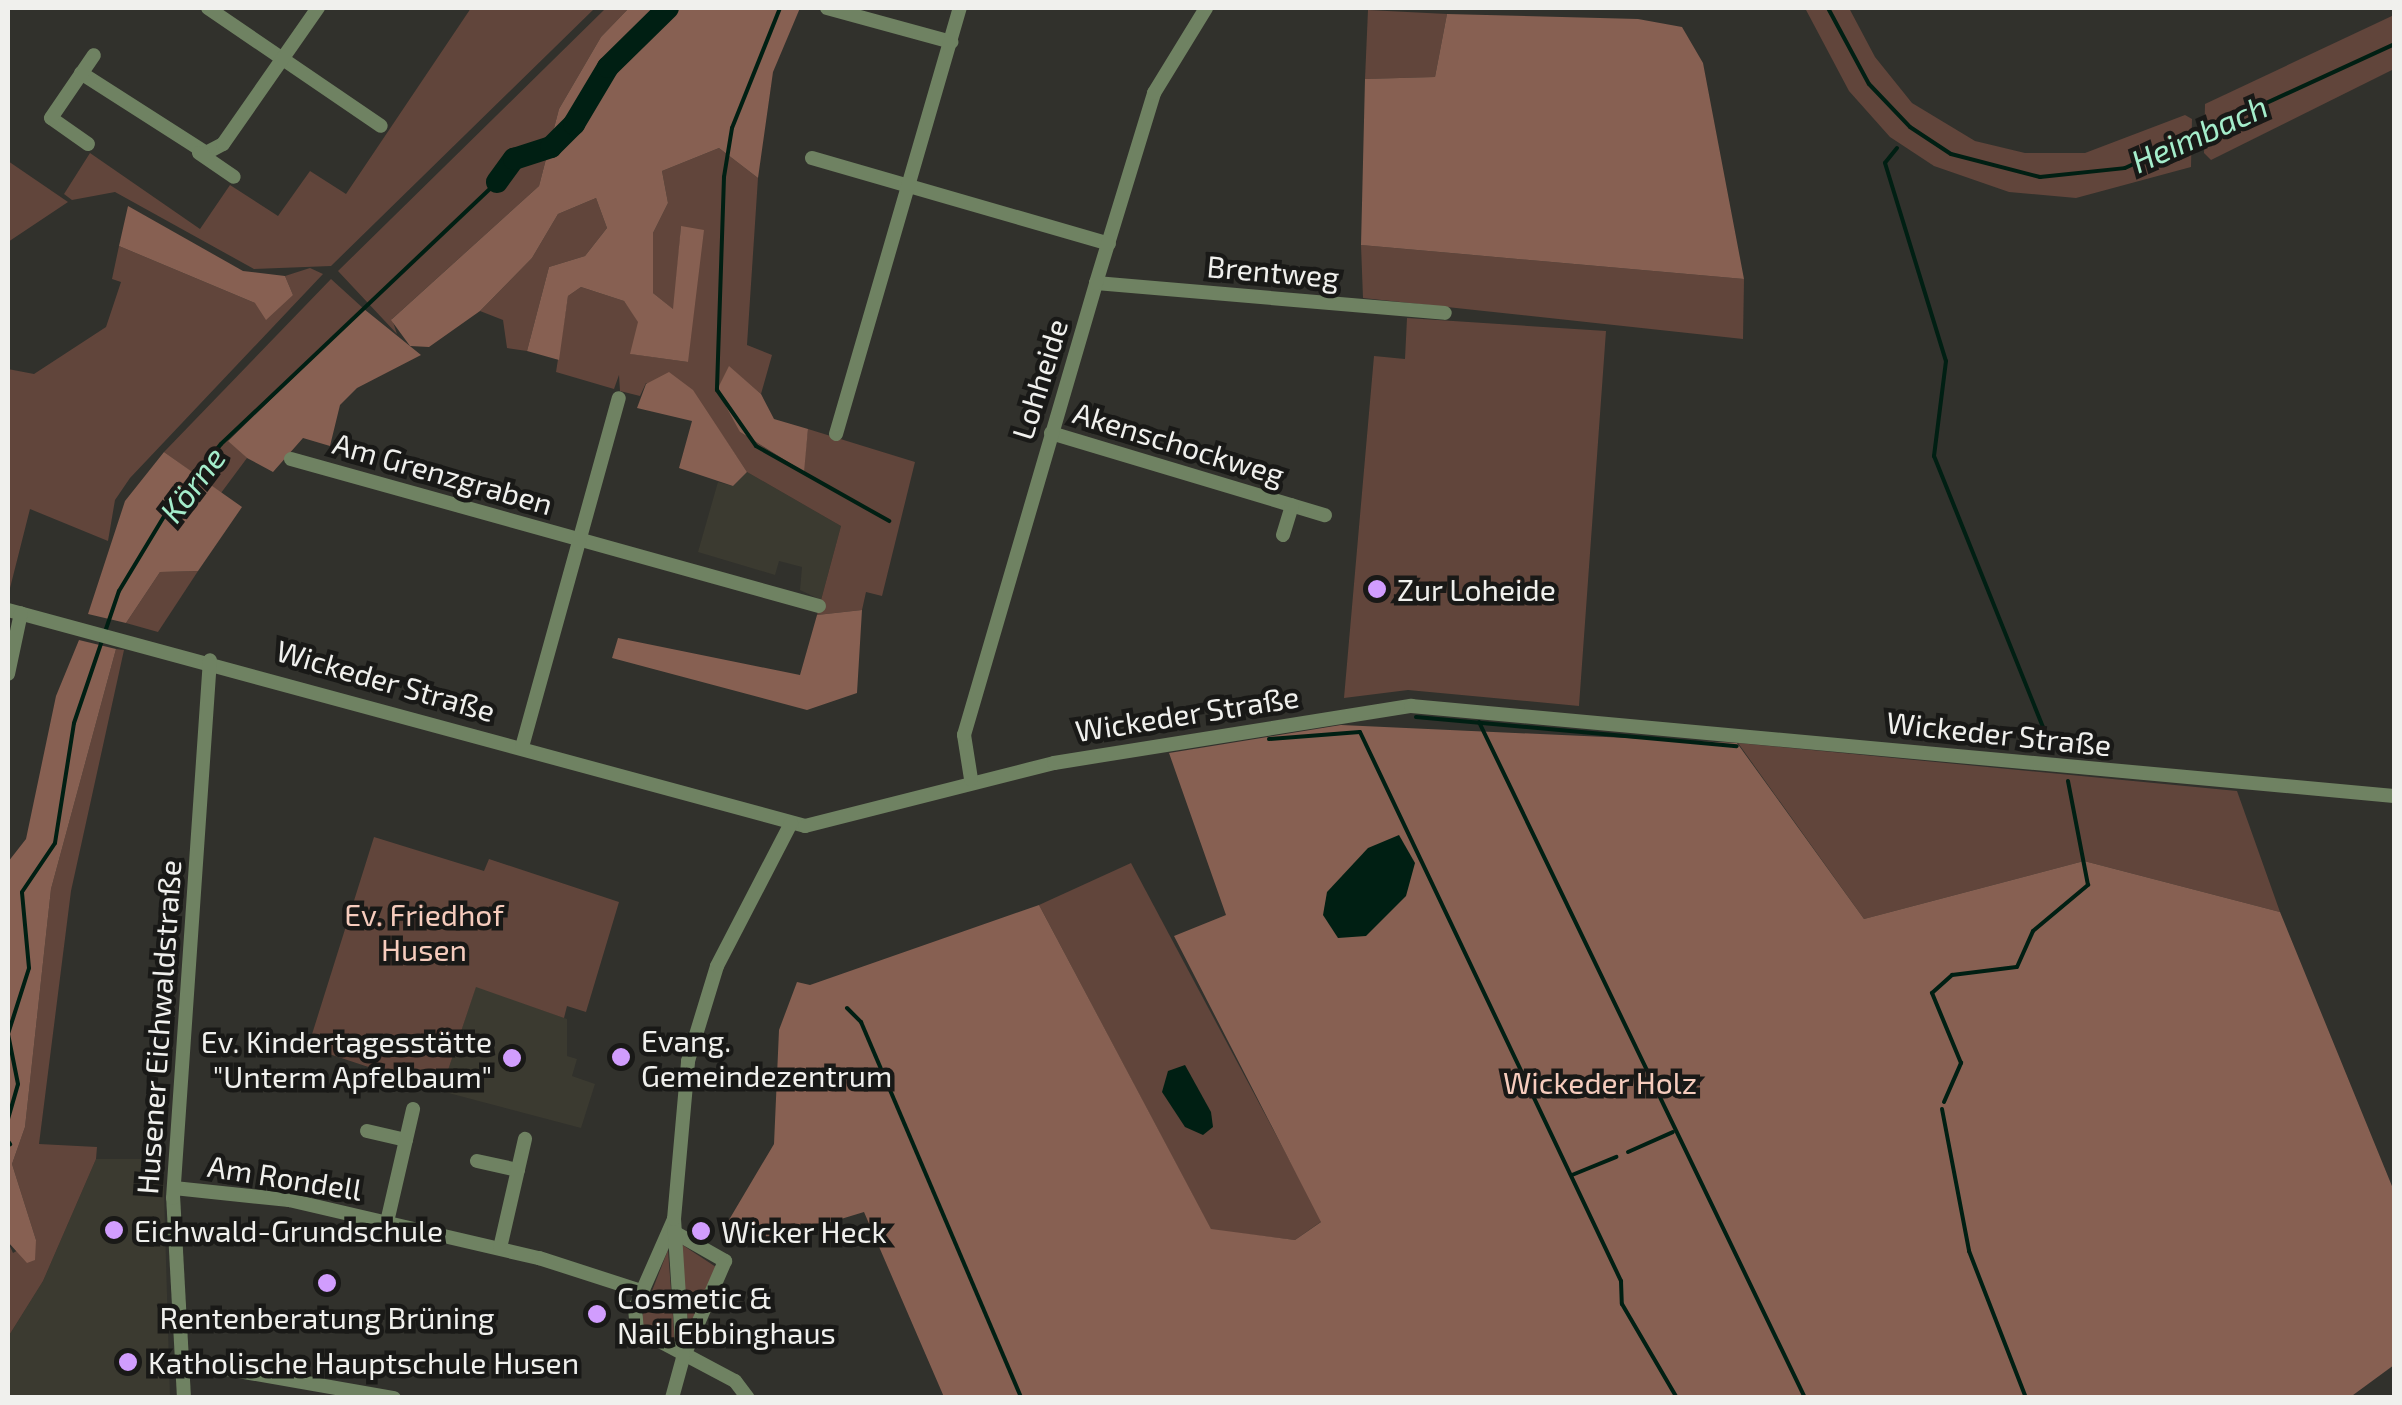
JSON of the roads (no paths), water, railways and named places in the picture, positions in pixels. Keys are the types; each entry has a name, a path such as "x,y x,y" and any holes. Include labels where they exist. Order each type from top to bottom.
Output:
{"street":[{"path":"208,8 381,126"},
{"path":"199,152 223,144 318,8"},
{"path":"827,8 951,42"},
{"path":"836,434 960,8"},
{"name":"Lohheide","path":"972,779 964,734 1050,433 1154,93 1206,8"},
{"path":"88,144 50,118 94,54"},
{"path":"82,72 234,177"},
{"path":"812,158 1108,244"},
{"name":"Brentweg","path":"1096,283 1445,313"},
{"name":"Am Grenzgraben","path":"522,747 619,398"},
{"name":"Akenschockweg","path":"1050,433 1326,515"},
{"name":"Am Grenzgraben","path":"291,459 818,606"},
{"name":"Akenschockweg","path":"1283,535 1292,505"},
{"name":"Wickeder Straße","path":"8,674 14,611 210,660 791,823 846,821 972,779 1239,730 1423,706 2394,796"},
{"name":"Husener Eichwaldstraße","path":"184,1398 174,1188 210,660"},
{"path":"683,1358 674,1226 684,1089 700,1012 731,934 786,844 791,823"},
{"name":"Am Rondell","path":"387,1222 413,1109"},
{"name":"Am Rondell","path":"366,1131 406,1140"},
{"path":"500,1248 525,1139"},
{"path":"477,1161 518,1170"},
{"name":"Am Rondell","path":"174,1188 257,1194 387,1222 500,1248 641,1291"},
{"path":"674,1226 641,1291 637,1330 734,1382 748,1398"},
{"path":"672,1398 683,1358 725,1261 674,1226"},
{"path":"182,1368 204,1364 394,1398"}],"waterway":[{"name":"Körne","path":"497,182 514,159 551,147 574,124 608,67 668,8"},
{"path":"780,8 732,128 724,177 717,390 756,446 889,521"},
{"name":"Heimbach","path":"1828,8 1869,84 1910,127 1951,154 2040,177 2125,168 2394,44"},
{"path":"1897,148 1885,163 1946,361 1934,456 2049,742"},
{"name":"Körne","path":"8,1119 18,1084 8,1034 29,968 22,892 55,843 74,723 119,591 169,508 221,444 497,182"},
{"path":"1416,717 1737,746"},
{"path":"1479,722 1805,1398"},
{"path":"1269,739 1360,732 1621,1281 1622,1304 1677,1398"},
{"path":"1944,1102 1961,1063 1932,993 1952,975 2017,967 2033,931 2088,885 2068,781"},
{"path":"847,1008 861,1022 1021,1398"},
{"path":"1942,1109 1969,1251 2026,1398"},
{"path":"1628,1152 1673,1132"},
{"path":"1572,1175 1616,1157"}],"place":[{"name":"Zur Loheide","path":"1377,589"},
{"name":"Evang. Gemeindezentrum","path":"621,1057"},
{"name":"Ev. Kindertagesstätte \"Unterm Apfelbaum\"","path":"512,1058"},
{"name":"Eichwald-Grundschule","path":"114,1230"},
{"name":"Wicker Heck","path":"701,1231"},
{"name":"Rentenberatung Brüning","path":"327,1283"},
{"name":"Cosmetic & Nail Ebbinghaus","path":"597,1314"},
{"name":"Katholische Hauptschule Husen","path":"128,1362"}],"park label":[{"name":"Ev. Friedhof Husen","path":"424,931"},
{"name":"Wickeder Holz","path":"1600,1082"}]}
